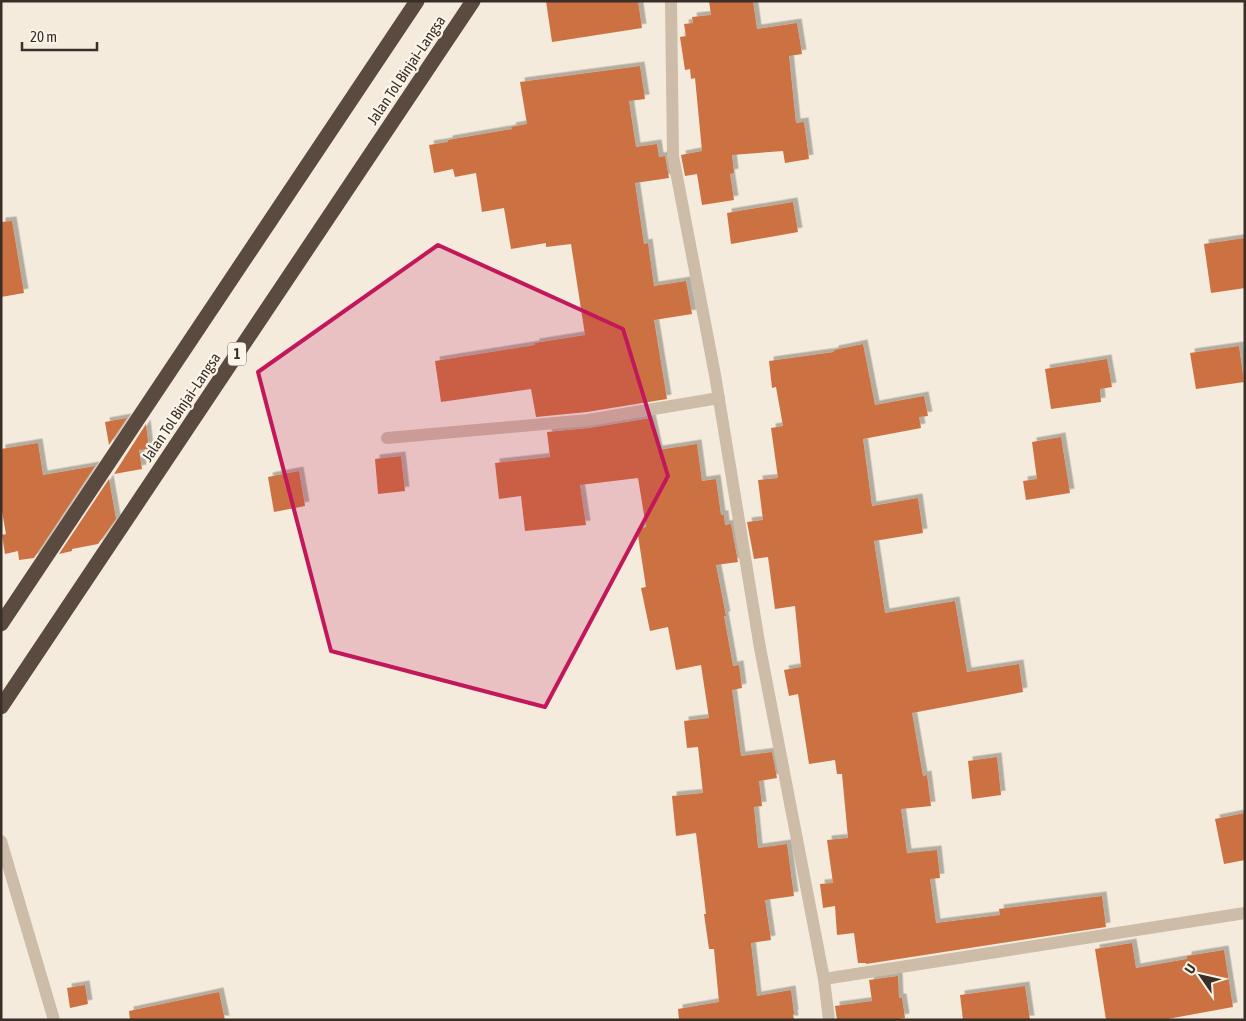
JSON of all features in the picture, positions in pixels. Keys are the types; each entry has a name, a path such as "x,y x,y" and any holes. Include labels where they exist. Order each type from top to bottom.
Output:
{"highway":[{"name":"Jalan Tol Binjai–Langsa","path":"1,624 418,1"},
{"name":"Jalan Tol Binjai–Langsa","path":"1,707 473,1"}],"street":[{"path":"671,1 673,156 719,398 760,648 824,979 829,1020"},
{"path":"387,438 588,420 719,398"},
{"path":"1,841 54,1020"},
{"path":"824,979 1245,913"}],"highlighted area":[{"path":"438,245 623,329 668,476 545,707 331,651 258,372"}],"building":[{"path":"546,1 638,1 642,28 552,42"},
{"path":"709,1 753,1 757,29 797,23 802,54 789,56 796,123 804,122 809,159 785,163 783,151 732,155 734,173 730,174 734,200 702,205 697,174 685,176 681,155 702,151 695,78 691,79 690,69 685,70 680,37 686,36 684,24 693,23 692,17 711,15"},
{"path":"640,66 645,99 629,101 636,147 657,144 659,157 665,156 669,178 635,183 644,244 648,243 654,286 686,281 692,314 654,320 667,399 587,412 536,417 531,389 441,402 435,361 585,335 571,244 546,247 546,243 511,249 504,208 482,212 476,173 455,177 453,169 434,173 429,145 512,129 511,127 527,124 520,82"},
{"path":"793,202 798,232 731,244 727,213"},
{"path":"12,221 24,293 1,297 1,222"},
{"path":"1245,238 1245,288 1211,293 1204,244"},
{"path":"863,344 875,405 924,396 928,416 919,417 921,428 863,439 872,506 918,498 923,533 874,541 885,613 955,601 967,672 1019,664 1023,692 912,713 923,776 927,775 931,806 901,809 907,853 937,850 940,878 930,879 936,923 1000,915 999,909 1102,896 1106,927 866,964 858,963 854,933 837,935 835,906 823,908 820,884 833,883 827,840 848,838 842,774 837,774 835,760 809,764 798,694 789,696 784,670 801,667 795,606 775,609 768,557 754,559 747,522 763,520 758,480 778,478 771,428 783,426 776,387 772,388 769,361 834,352 834,350"},
{"path":"1239,346 1244,382 1196,389 1190,353"},
{"path":"1107,359 1112,387 1100,389 1101,402 1051,409 1045,369"},
{"path":"127,418 109,445 105,422"},
{"path":"651,418 658,450 697,444 702,481 716,479 721,515 724,515 725,525 731,524 738,562 716,565 733,666 739,665 742,688 732,690 741,756 772,752 777,778 759,781 762,806 754,807 758,848 787,844 794,896 765,900 771,940 751,943 757,996 791,990 794,1020 679,1020 678,1009 719,1002 714,949 709,949 704,914 706,914 696,833 676,836 672,796 703,793 698,747 687,748 684,721 709,718 701,665 676,670 668,627 650,631 641,588 646,587 637,529 646,527 638,478 580,485 586,525 525,531 521,496 499,499 495,463 550,457 547,432 589,428"},
{"path":"146,424 149,449 139,450 142,469 114,474"},
{"path":"1061,437 1070,493 1026,500 1023,481 1037,479 1032,442"},
{"path":"38,443 43,475 95,466 34,558 19,560 18,551 5,554 2,535 6,534 1,506 1,449"},
{"path":"401,456 405,491 378,494 375,459"},
{"path":"299,471 305,506 274,512 268,477"},
{"path":"109,479 116,519 98,544 72,549 72,551 59,554"},
{"path":"997,757 1001,795 972,799 968,761"},
{"path":"1245,813 1245,860 1224,864 1215,819"},
{"path":"1132,943 1136,968 1187,959 1187,956 1224,950 1233,1007 1162,1020 1106,1020 1095,949"},
{"path":"898,976 899,998 902,998 905,1018 892,1020 837,1020 835,1006 872,1001 869,980"},
{"path":"85,985 88,1004 70,1008 67,988"},
{"path":"1025,986 1030,1020 963,1020 960,995"},
{"path":"219,992 225,1020 130,1020 129,1011"}]}
